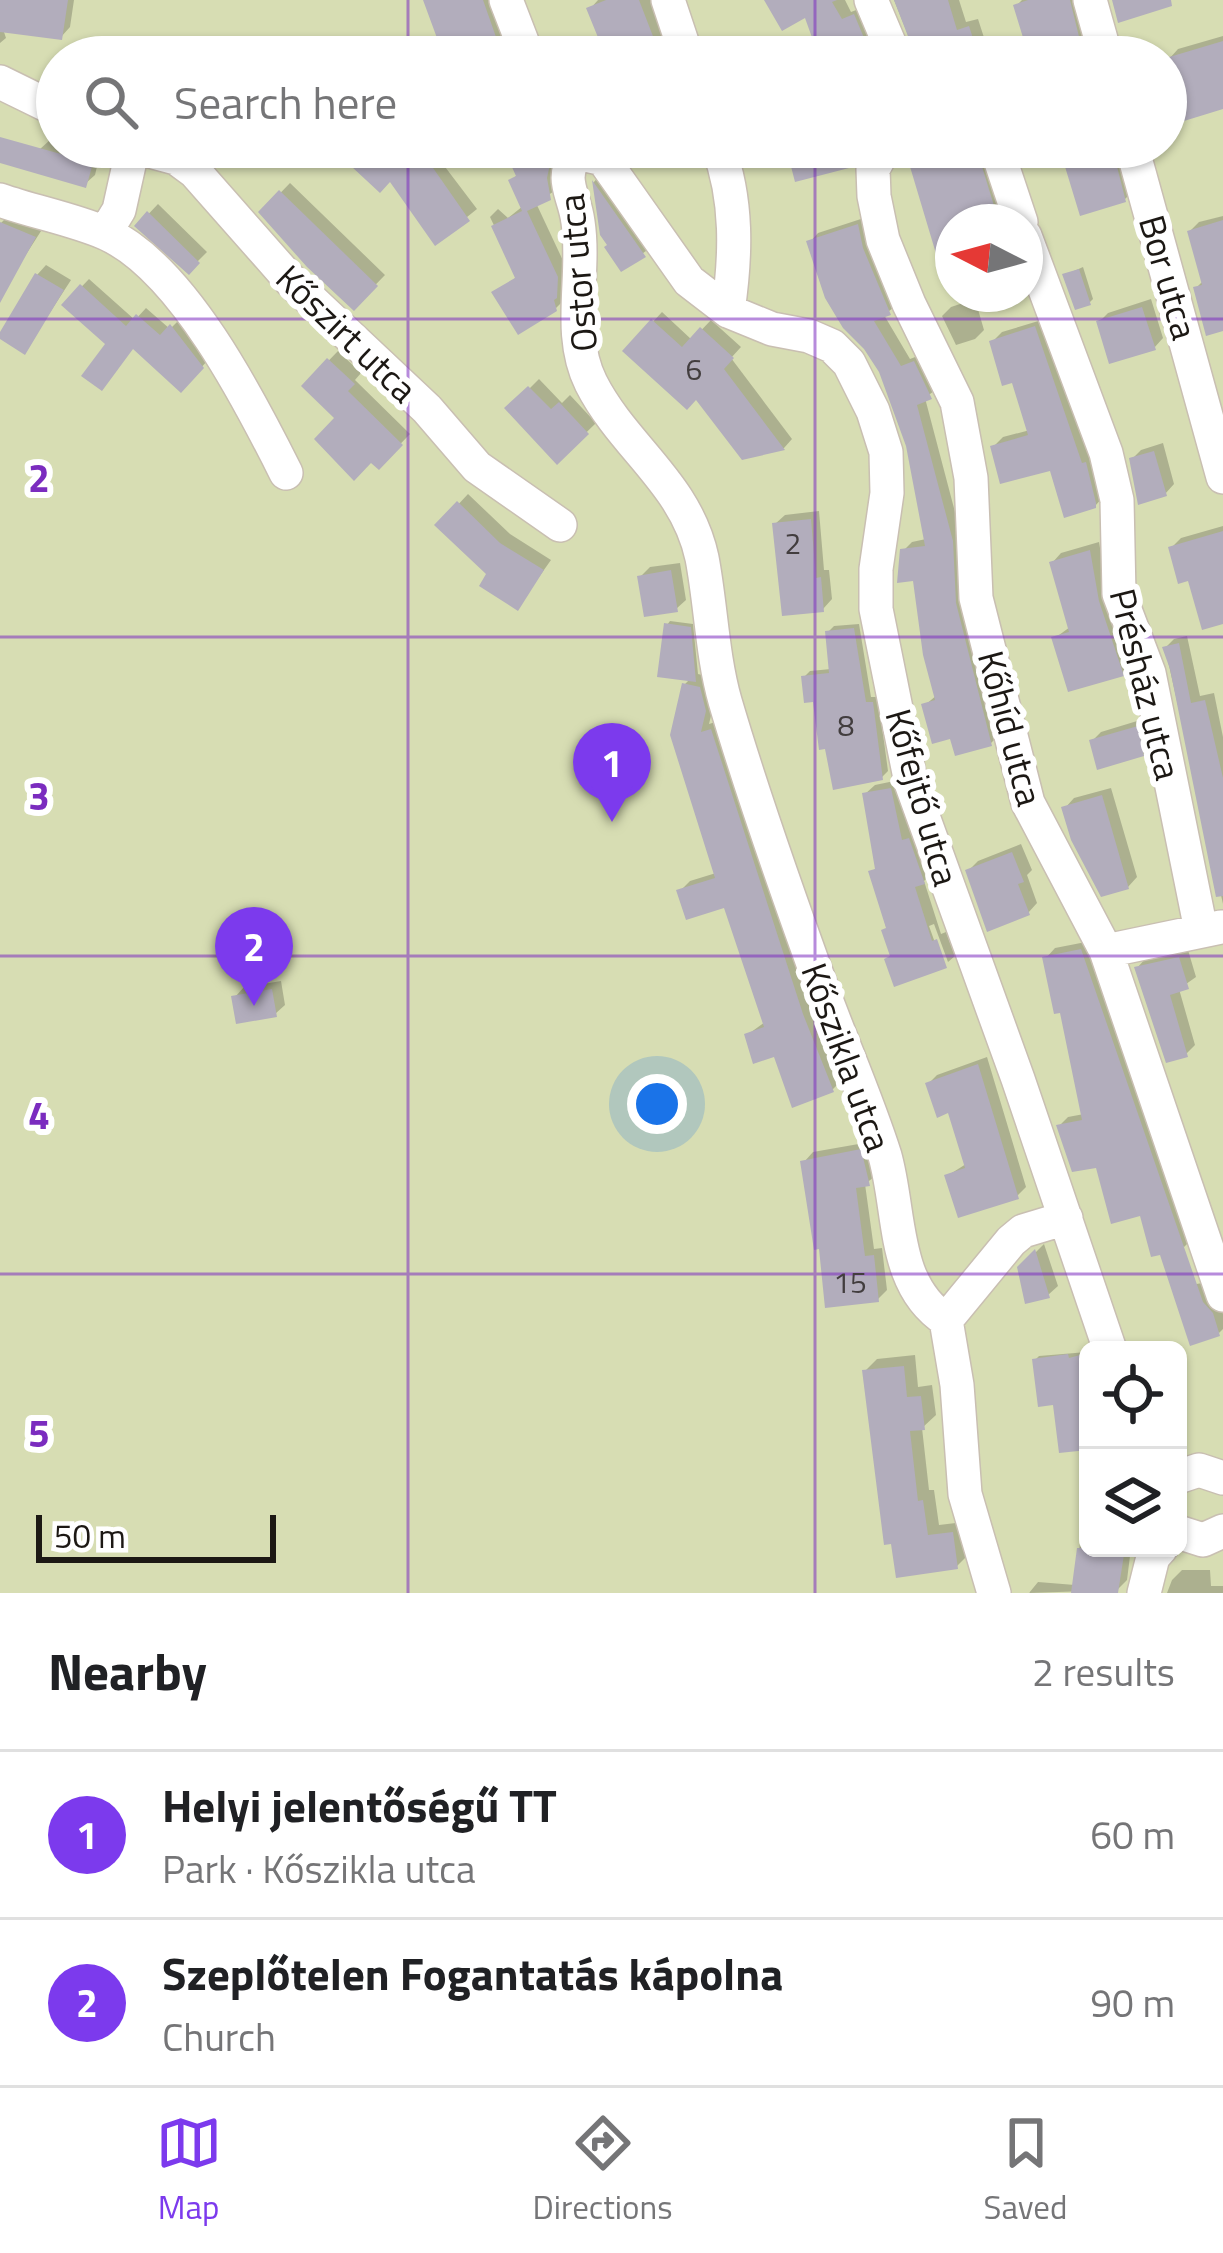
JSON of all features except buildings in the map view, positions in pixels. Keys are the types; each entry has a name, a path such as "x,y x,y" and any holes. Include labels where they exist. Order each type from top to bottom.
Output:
{"street":[{"path":"506,0 520,36"},
{"path":"668,0 680,36"},
{"path":"871,0 886,36"},
{"path":"1090,0 1100,36"},
{"path":"0,82 36,100"},
{"path":"105,233 118,210 129,168"},
{"name":"Kőszirt utca","path":"190,168 292,282 427,409 477,466 560,525"},
{"name":"Ostor utca","path":"567,168 578,221 580,353 610,414 689,514"},
{"path":"609,168 688,281 728,311 735,258 723,168"},
{"name":"Kőhíd utca","path":"874,168 884,240 957,402 971,478 976,598 1028,803 1106,951 1223,1295"},
{"path":"1003,168 1015,204"},
{"name":"Bor utca","path":"1138,168 1223,477"},
{"path":"0,200 105,233 151,268 222,353 286,472"},
{"name":"Présház utca","path":"1043,284 1106,453 1117,500 1119,594 1149,673 1212,928"},
{"name":"Kőfejtő utca","path":"728,311 832,346 850,364 873,411 886,452 887,493 876,569 876,609 911,782 1107,1341"},
{"name":"Kőszikla utca","path":"689,514 702,558 724,697 798,923 884,1156 906,1273 927,1308 946,1320"},
{"path":"1106,951 1212,928"},
{"path":"994,1593 964,1494 957,1385 946,1320 1011,1241 1023,1231 1066,1218"},
{"path":"1187,1474 1199,1470 1223,1478"},
{"path":"1187,1535 1203,1540 1223,1532"},
{"path":"1144,1593 1153,1557"}],"green space":[{"path":"0,0 1223,0 1223,1593 0,1593"}],"place":[{"name":"Helyi jelentőségű TT","path":"612,822"},
{"name":"Szeplőtelen Fogantatás kápolna","path":"254,1006"}]}
